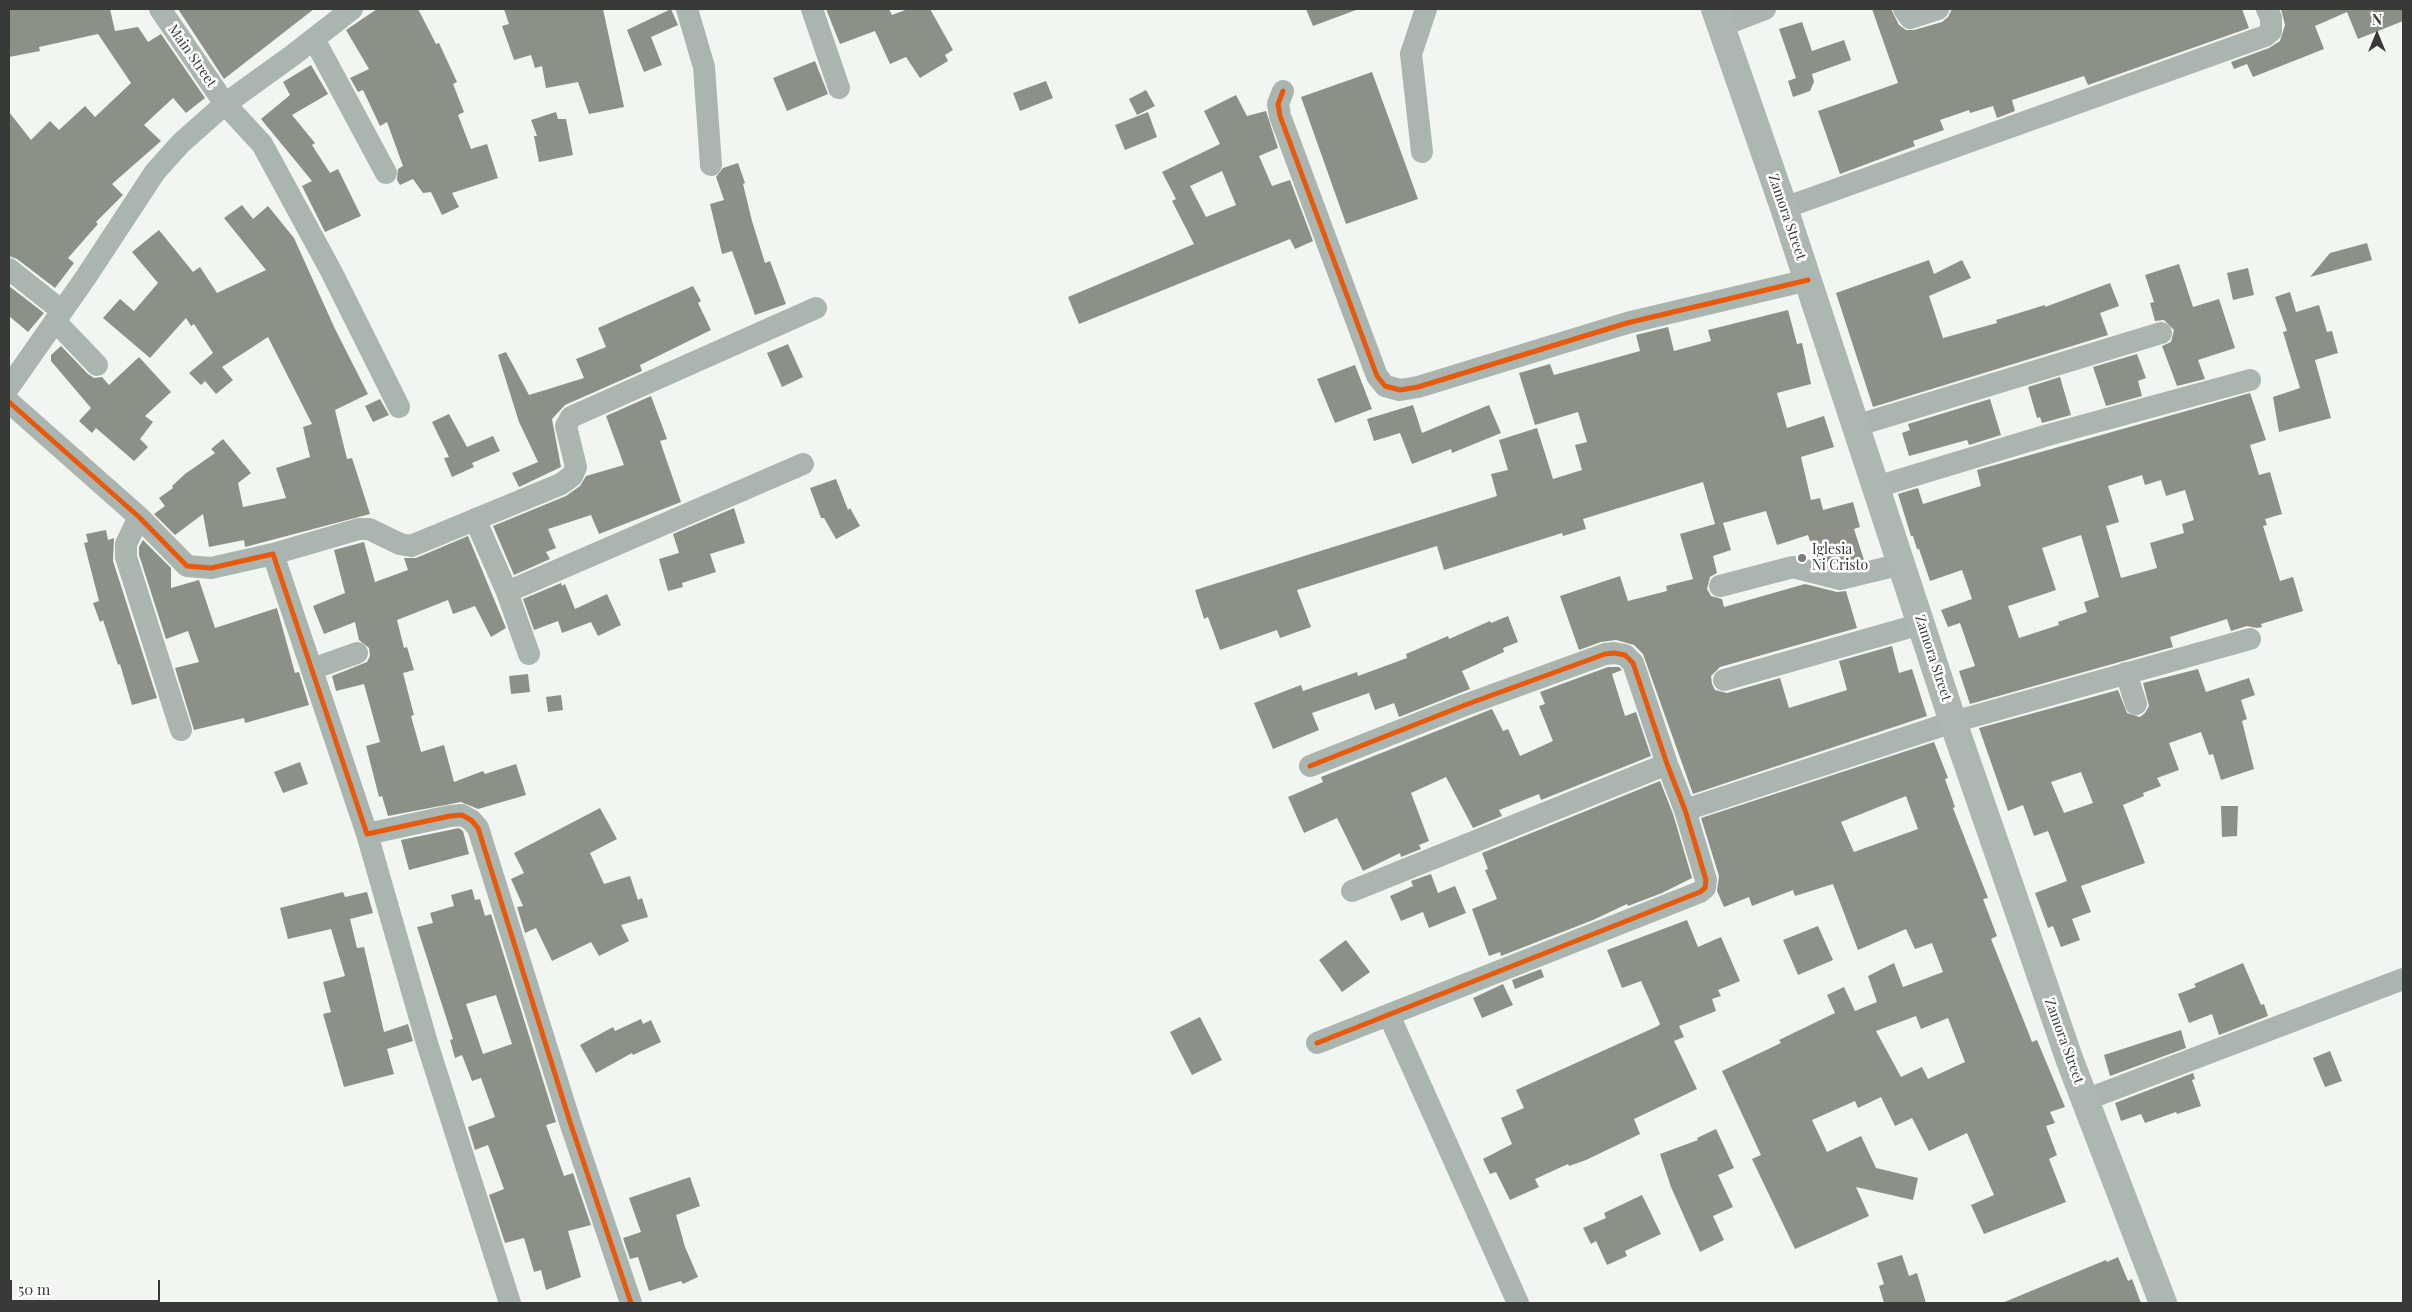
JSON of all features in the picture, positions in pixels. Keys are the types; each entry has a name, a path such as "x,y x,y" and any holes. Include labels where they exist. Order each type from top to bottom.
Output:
{"main road":[{"name":"Zamora Street","path":"1718,18 1784,208 1953,722 2085,1100 2163,1303"}],"street":[{"name":"Main Street","path":"160,9 225,104 262,144 331,271 399,407"},
{"path":"9,387 156,172 181,143 225,104 352,9"},
{"path":"687,9 704,67 711,165"},
{"path":"812,9 839,88"},
{"path":"1422,152 1411,54 1426,9"},
{"path":"1718,18 1764,9"},
{"path":"1904,9 1910,18 1938,9"},
{"path":"1784,208 2265,36 2271,31 2271,18 2267,9"},
{"path":"314,39 386,173"},
{"path":"1283,91 1278,104 1280,116 1377,376 1385,386 1400,390 1418,387 1627,323 1808,280"},
{"path":"9,269 59,316 98,365"},
{"path":"9,402 139,517 187,566 211,568 272,554 359,529 369,529 400,544 411,546 561,484 572,476 576,467 566,426 570,417 816,308"},
{"path":"1855,426 2161,333"},
{"path":"1876,487 2048,435 2250,380"},
{"path":"507,592 803,464"},
{"path":"139,517 126,544 126,557 181,730"},
{"path":"475,519 507,592 529,654"},
{"path":"272,554 367,834 427,1043 510,1303"},
{"path":"1720,586 1793,567 1840,579 1902,564"},
{"path":"1724,680 1921,624"},
{"path":"1685,810 1953,722 2250,638"},
{"path":"312,669 357,652"},
{"path":"1310,766 1465,705 1614,652 1625,654 1633,663 1667,764 1685,810 1706,880 1705,888 1700,892 1317,1043"},
{"path":"2126,673 2136,704"},
{"path":"1352,890 1667,764"},
{"path":"367,834 462,815 471,820 478,828 570,1122 630,1303"},
{"path":"2085,1100 2403,979"},
{"path":"1389,1015 1518,1303"}],"building":[{"path":"110,9 115,31 138,27 148,42 161,34 205,98 186,113 173,98 144,125 161,141 112,184 123,195 96,222 98,224 68,258 74,263 55,288 17,259 9,256 9,112 31,140 50,121 59,130 85,106 95,117 131,83 98,34 39,47 40,51 9,57 9,10"},
{"path":"178,9 314,9 224,79"},
{"path":"377,9 418,9 436,44 439,43 457,82 453,84 464,112 458,115 471,149 487,144 498,178 452,193 459,207 442,215 431,192 423,193 413,179 400,185 397,180 398,169 403,166 387,122 380,126 363,90 358,92 350,78 369,69 346,30"},
{"path":"504,9 603,9 624,107 589,114 578,82 546,88 542,66 535,68 531,55 514,60 502,26 509,24"},
{"path":"671,9 678,25 651,37 662,65 644,72 627,30"},
{"path":"826,9 889,9 892,15 908,9 930,9 953,50 945,55 948,61 920,78 906,57 890,64 875,31 840,44"},
{"path":"1306,9 1355,9 1356,10 1313,26"},
{"path":"1872,9 1891,9 1899,25 1906,30 1914,30 1942,22 1948,17 1952,9 2242,9 2249,28 2088,85 2084,76 2012,100 2015,111 1997,118 1993,106 1970,113 1969,110 1940,120 1944,130 1913,141 1915,146 1840,174 1818,111 1898,83"},
{"path":"2281,9 2403,9 2403,21 2358,39 2347,12 2315,26 2324,49 2253,77 2247,64 2234,69 2231,62 2269,48 2280,41 2285,25"},
{"path":"1802,22 1812,51 1844,40 1851,60 1812,74 1814,82 1810,91 1793,97 1788,81 1796,78 1779,29"},
{"path":"815,61 828,94 787,111 773,78"},
{"path":"311,65 328,94 292,115 315,143 312,145 330,173 338,169 361,216 325,232 302,186 312,181 261,119 290,95 283,82"},
{"path":"1372,72 1418,199 1346,224 1301,97"},
{"path":"1046,81 1053,98 1020,111 1013,93"},
{"path":"1146,90 1155,106 1137,115 1129,99"},
{"path":"1236,95 1247,116 1266,111 1278,148 1259,156 1272,186 1290,180 1313,241 1295,249 1290,239 1079,324 1068,297 1194,244 1172,201 1176,199 1162,172 1220,144 1204,111","holes":["1222,171 1236,205 1206,217 1190,186"]},
{"path":"556,112 558,119 566,119 573,155 539,162 534,136 537,136 531,120"},
{"path":"1148,112 1157,137 1125,150 1115,125"},
{"path":"738,163 745,183 743,184 752,221 765,263 770,261 786,304 755,315 732,251 722,254 710,204 724,200 716,177 723,168"},
{"path":"242,205 253,219 268,206 294,238 335,329 368,394 335,410 347,459 352,458 370,514 245,547 244,540 209,547 203,514 175,535 154,514 165,506 159,498 173,488 172,486 185,474 215,453 211,449 223,439 251,473 238,483 243,507 286,498 276,468 310,457 303,427 312,424 268,337 222,367 233,380 216,394 205,381 201,385 189,373 213,353 194,324 191,326 186,318 150,358 103,318 120,299 134,311 158,283 132,252 159,230 193,272 200,267 217,293 266,270 224,218"},
{"path":"2367,243 2372,260 2310,277 2330,253"},
{"path":"1929,260 1934,274 1962,260 1971,278 1929,296 1943,338 1997,323 1996,320 2045,305 2045,307 2110,283 2119,306 2100,313 2108,335 1873,407 1836,293"},
{"path":"2179,264 2193,307 2219,299 2235,348 2198,360 2205,379 2177,386 2162,346 2171,342 2174,330 2164,320 2155,321 2150,303 2154,302 2145,275"},
{"path":"2248,268 2254,295 2233,300 2227,273"},
{"path":"9,286 44,313 28,332 9,316"},
{"path":"693,286 701,301 698,303 711,330 640,365 642,371 565,405 552,419 561,467 519,487 512,473 538,462 519,422 498,355 506,352 529,395 584,378 576,359 606,347 598,328"},
{"path":"2290,292 2296,312 2319,305 2327,332 2332,331 2338,353 2315,360 2331,418 2279,432 2273,397 2300,388 2283,332 2287,331 2275,297"},
{"path":"1788,310 1797,344 1802,343 1811,384 1777,393 1787,428 1824,416 1834,447 1801,457 1811,500 1820,498 1823,510 1853,502 1860,527 1854,529 1864,560 1840,565 1816,559 1808,535 1777,545 1766,511 1723,523 1731,550 1713,556 1717,573 1710,577 1707,589 1711,596 1722,599 1724,607 1805,584 1837,592 1846,591 1857,628 1720,667 1711,676 1712,684 1715,690 1727,693 1780,678 1789,708 1847,690 1839,661 1892,646 1899,673 1912,669 1927,716 1693,794 1643,654 1634,645 1616,640 1601,642 1579,650 1560,596 1620,576 1628,601 1667,591 1666,586 1693,579 1680,534 1715,524 1703,482 1583,519 1586,529 1563,536 1562,533 1444,570 1437,546 1297,590 1311,627 1280,638 1277,630 1220,650 1208,617 1204,619 1195,590 1497,496 1491,474 1508,470 1499,440 1537,428 1553,479 1582,470 1575,445 1587,442 1578,412 1535,425 1519,373 1550,364 1554,375 1640,351 1636,335 1668,327 1674,351 1711,341 1708,330"},
{"path":"788,344 803,377 782,387 767,353"},
{"path":"61,346 88,374 94,378 102,377 109,385 139,357 171,392 145,416 153,422 140,439 148,447 134,461 96,428 92,433 79,421 91,408 51,361 51,355"},
{"path":"2137,354 2146,378 2138,381 2142,396 2106,406 2093,367"},
{"path":"1355,365 1372,409 1335,423 1317,379"},
{"path":"2060,377 2071,415 2042,423 2040,417 2037,418 2028,387"},
{"path":"2250,393 2266,440 2250,445 2259,475 2270,472 2282,514 2265,519 2267,525 2263,526 2280,581 2293,577 2303,611 2261,624 2262,627 2247,626 2231,631 2227,619 2170,637 2173,647 1970,704 1959,671 1975,666 1960,623 1948,627 1941,610 1972,599 1962,570 1930,581 1919,549 1917,549 1913,536 1911,536 1898,494 1918,488 1923,504 1981,486 1977,470","holes":["2142,475 2145,485 2161,480 2166,496 2185,490 2194,520 2182,524 2184,533 2150,543 2157,568 2121,578 2106,526 2119,522 2108,486","2081,535 2099,597 2084,602 2087,612 2058,622 2059,625 2019,638 2008,606 2056,590 2042,548"]},
{"path":"651,396 667,439 660,441 681,502 599,534 591,515 548,529 556,548 546,552 550,559 514,575 493,526 566,496 580,486 586,476 624,465 606,416"},
{"path":"380,399 389,415 373,422 365,406"},
{"path":"1990,399 2001,435 1969,445 1967,440 1909,456 1902,433 1910,430 1908,424"},
{"path":"1413,405 1422,433 1489,405 1501,433 1452,453 1451,449 1412,464 1400,433 1374,441 1367,419"},
{"path":"449,414 467,447 493,436 500,451 472,463 474,467 452,477 444,458 449,457 432,422"},
{"path":"836,479 848,510 850,508 860,526 836,539 824,518 821,518 810,488"},
{"path":"734,508 745,543 710,554 716,572 682,583 683,587 668,591 659,559 679,553 673,534"},
{"path":"106,530 108,540 114,538 113,561 157,698 132,705 120,664 118,665 103,620 100,622 93,603 99,601 84,543 88,542 86,534"},
{"path":"468,536 506,628 491,637 475,606 453,614 448,600 397,620 404,648 407,647 414,670 403,673 414,715 411,716 421,752 444,745 454,782 483,771 485,774 516,764 526,795 478,809 461,802 388,816 382,796 379,797 366,746 380,742 364,684 336,691 332,676 367,662 370,656 369,648 359,640 355,622 324,634 313,606 345,593 334,550 364,542 375,582 408,570 404,558 416,558"},
{"path":"143,540 171,568 171,588 199,580 215,628 277,608 295,673 299,672 309,705 245,723 244,718 194,730 175,668 199,662 188,631 166,639 139,555 139,547"},
{"path":"561,583 562,586 565,584 575,609 607,594 621,625 598,636 591,622 562,633 558,621 534,630 523,599"},
{"path":"1508,616 1518,642 1503,648 1504,652 1462,671 1470,689 1399,717 1394,703 1375,710 1369,693 1312,713 1319,730 1273,749 1254,703 1301,685 1303,691 1357,672 1358,676 1407,658 1406,654 1448,636 1449,639 1490,621 1491,623"},
{"path":"1608,667 1619,667 1622,670 1612,674 1625,716 1636,712 1651,756 1541,800 1539,794 1499,810 1502,816 1473,828 1446,777 1411,793 1429,841 1419,845 1421,849 1401,857 1400,853 1363,871 1337,818 1304,833 1288,797 1323,782 1321,777 1492,709 1503,731 1508,729 1520,756 1553,741 1539,706 1545,704 1540,692"},
{"path":"2198,669 2206,692 2249,678 2255,695 2241,700 2247,719 2242,721 2254,769 2221,780 2213,754 2209,755 2201,732 2169,743 2179,770 2157,778 2161,786 2143,793 2144,796 2123,805 2145,863 2081,886 2091,912 2072,919 2080,940 2061,947 2053,926 2048,928 2035,893 2067,881 2048,831 2034,836 2023,805 2008,811 1979,728 2118,690 2127,713 2140,717 2149,706 2143,683","holes":["2081,772 2093,803 2064,813 2051,782"]},
{"path":"528,674 530,692 511,694 509,676"},
{"path":"561,695 563,710 548,712 546,697"},
{"path":"1934,742 1948,778 1945,779 1955,807 1953,808 1988,898 1983,899 1997,936 1991,939 2032,1042 2037,1040 2065,1107 2050,1112 2055,1123 2046,1126 2057,1155 2049,1159 2066,1202 1984,1234 1971,1205 1994,1195 1967,1133 1929,1151 1912,1118 1895,1126 1881,1097 1858,1108 1855,1101 1812,1120 1827,1152 1861,1136 1876,1168 1918,1178 1913,1200 1856,1187 1869,1216 1795,1249 1752,1159 1761,1155 1722,1071 1781,1043 1779,1040 1835,1013 1827,995 1844,987 1855,1011 1877,1002 1868,976 1894,963 1903,987 1943,972 1932,943 1915,949 1906,929 1858,950 1833,884 1795,896 1793,890 1752,906 1749,897 1724,907 1717,891 1719,876 1701,818","holes":["1906,796 1918,829 1854,852 1841,822","1916,1016 1921,1029 1948,1018 1965,1062 1928,1079 1922,1067 1901,1077 1876,1031"]},
{"path":"300,762 308,784 283,793 274,772"},
{"path":"1660,781 1673,814 1692,878 1662,893 1628,906 1627,904 1593,920 1501,956 1500,952 1489,956 1472,909 1497,899 1485,870 1488,869 1482,853"},
{"path":"2221,806 2238,806 2237,836 2222,837"},
{"path":"600,808 617,839 590,853 604,884 630,876 638,900 642,898 648,917 621,925 629,941 599,956 591,942 552,961 536,928 525,933 517,907 523,906 511,879 524,873 514,853"},
{"path":"459,828 463,831 469,854 409,870 401,840"},
{"path":"1431,874 1438,893 1455,886 1466,913 1429,928 1423,912 1401,921 1390,896 1413,886 1411,881"},
{"path":"472,889 475,900 480,899 485,916 491,914 556,1122 546,1125 564,1176 573,1173 591,1225 568,1231 581,1277 546,1290 541,1270 534,1272 524,1238 505,1243 489,1195 504,1189 488,1145 475,1150 468,1127 495,1117 481,1078 472,1081 462,1055 455,1058 450,1040 453,1039 417,927 433,923 430,913 454,906 451,895","holes":["496,995 512,1044 483,1054 466,1004"]},
{"path":"343,892 345,897 367,892 373,913 350,919 357,948 364,947 384,1032 408,1024 413,1041 387,1049 394,1074 344,1087 323,1014 331,1012 323,982 345,976 331,929 288,939 280,908"},
{"path":"1687,920 1698,947 1721,937 1740,981 1718,990 1721,996 1712,999 1716,1011 1679,1026 1684,1037 1674,1041 1697,1089 1634,1119 1640,1134 1586,1160 1569,1166 1568,1164 1535,1179 1539,1187 1510,1200 1496,1172 1490,1174 1483,1159 1512,1144 1501,1118 1524,1108 1516,1090 1658,1026 1660,1024 1641,981 1622,988 1607,950"},
{"path":"1818,926 1833,960 1798,975 1783,940"},
{"path":"1346,940 1370,972 1342,992 1319,960"},
{"path":"2243,963 2261,1005 2264,1004 2268,1016 2219,1035 2212,1014 2189,1023 2178,994 2196,987 2194,984"},
{"path":"1541,969 1544,977 1515,989 1512,980"},
{"path":"1503,984 1513,1005 1482,1018 1473,998"},
{"path":"1200,1017 1222,1060 1192,1075 1170,1032"},
{"path":"641,1019 643,1024 651,1020 661,1042 633,1055 632,1053 596,1073 580,1045 613,1027 615,1031"},
{"path":"2181,1030 2186,1048 2110,1076 2104,1055"},
{"path":"2330,1051 2342,1081 2325,1087 2313,1058"},
{"path":"2193,1073 2195,1079 2192,1080 2201,1106 2177,1114 2176,1112 2145,1123 2141,1114 2121,1121 2115,1103"},
{"path":"1716,1129 1734,1168 1718,1175 1733,1207 1713,1216 1724,1240 1700,1252 1671,1187 1660,1154 1698,1140 1697,1138"},
{"path":"690,1177 700,1206 676,1215 685,1247 698,1277 683,1284 681,1281 649,1291 638,1257 630,1259 623,1238 641,1232 629,1198"},
{"path":"1642,1195 1661,1234 1625,1251 1627,1256 1607,1265 1596,1241 1591,1244 1583,1228 1606,1218 1604,1213"},
{"path":"1902,1255 1909,1276 1917,1273 1926,1303 1884,1303 1879,1286 1884,1284 1877,1263"},
{"path":"2118,1257 2128,1281 2132,1279 2141,1303 2002,1303 2106,1260 2107,1262"}],"cycle path":[{"path":"1283,91 1278,104 1280,116 1377,376 1385,386 1400,390 1418,387 1627,323 1808,280"},
{"path":"9,402 139,517 187,566 211,568 273,554 367,834 462,815 471,820 478,828 570,1122 631,1303"},
{"path":"1310,766 1465,705 1605,654 1625,655 1633,663 1667,764 1685,810 1706,880 1705,888 1700,892 1317,1043"}],"place":[{"name":"Iglesia Ni Cristo","path":"1802,558"}]}
